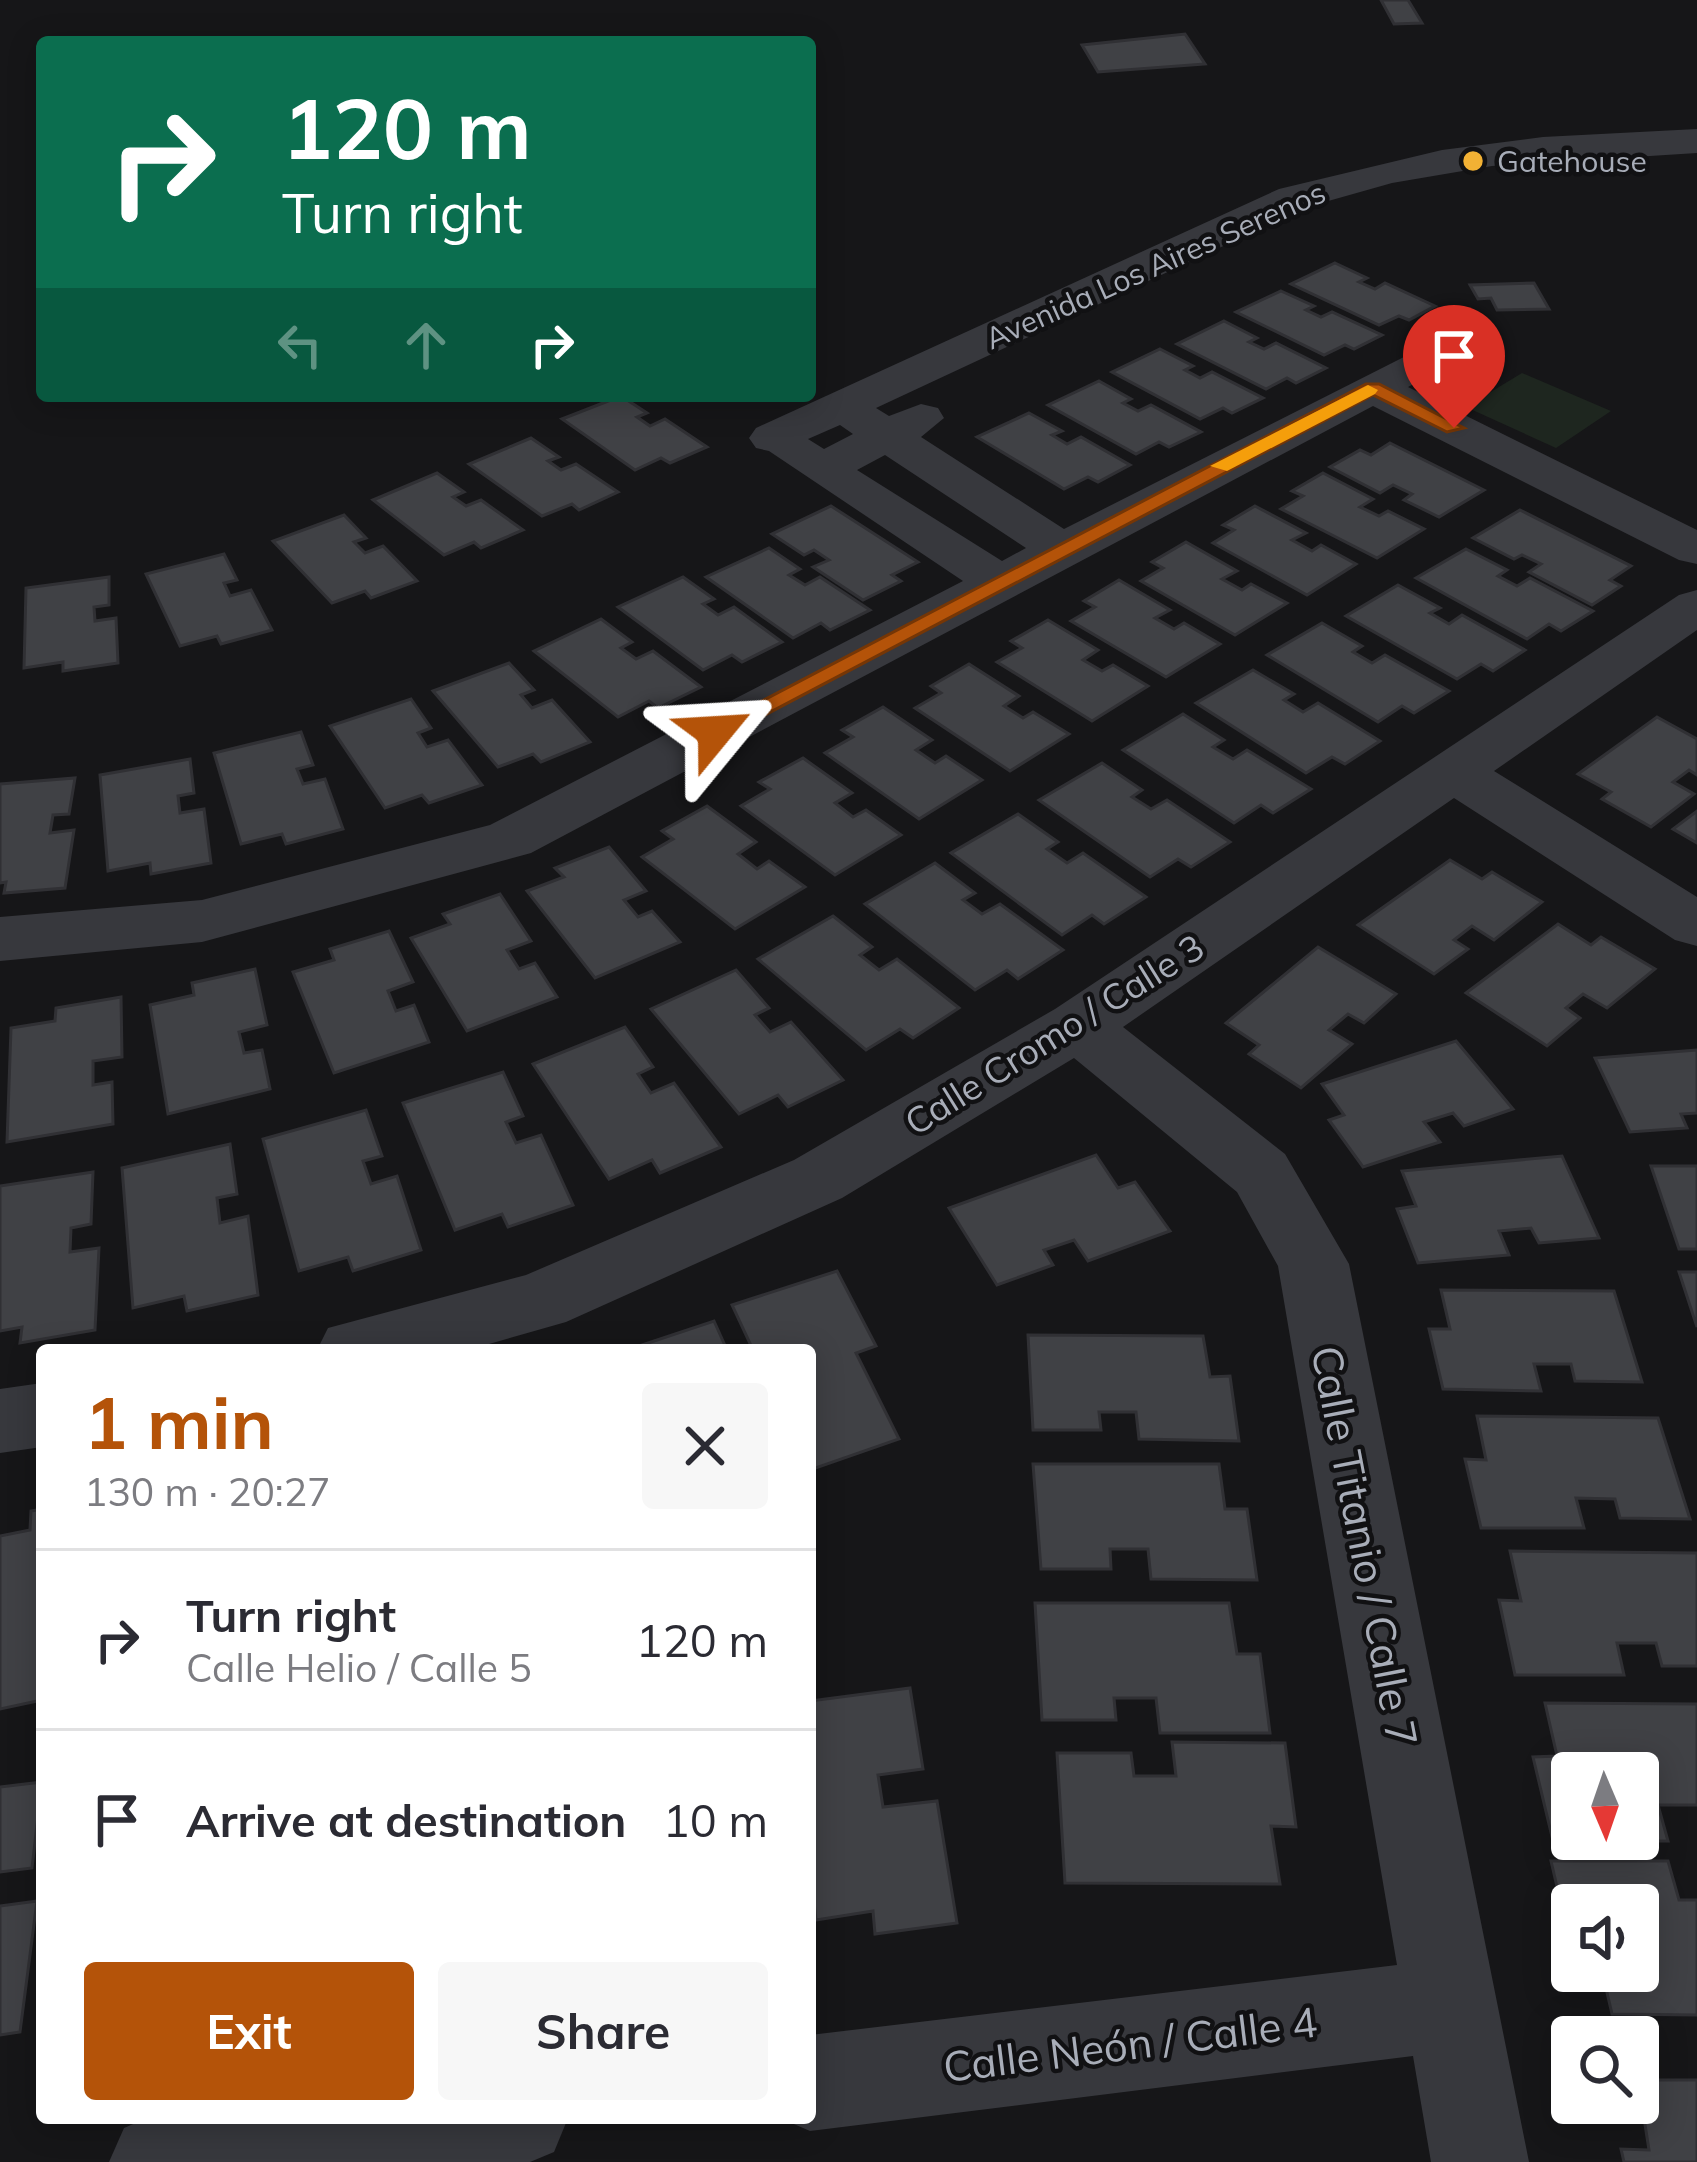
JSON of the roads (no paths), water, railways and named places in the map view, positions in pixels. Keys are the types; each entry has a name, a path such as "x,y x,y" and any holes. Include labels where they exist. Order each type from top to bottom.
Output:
{"street":[{"name":"Avenida Los Aires Serenos","path":"823,469 773,438 1293,198 1352,178 1556,145 1697,141"},
{"name":"Avenida Los Aires Serenos","path":"1350,223 1501,182 1594,170 1697,165"},
{"path":"0,939 202,921 509,839 1477,332"},
{"path":"1373,388 1697,549"},
{"path":"952,404 823,469 1002,583"},
{"path":"843,408 889,433 1059,548"},
{"name":"Calle Cromo / Calle 3","path":"377,1344 540,1301 818,1179 1078,1027 1697,606"},
{"path":"1454,771 1697,925"},
{"name":"Calle Titanio / Calle 7","path":"1078,1027 1261,1173 1312,1264 1480,2162"},
{"path":"0,1421 36,1416"},
{"name":"Calle Neón / Calle 4","path":"816,2082 1450,2005"},
{"path":"158,2162 471,2124"}],"place":[{"name":"Gatehouse","path":"1473,161"}]}
